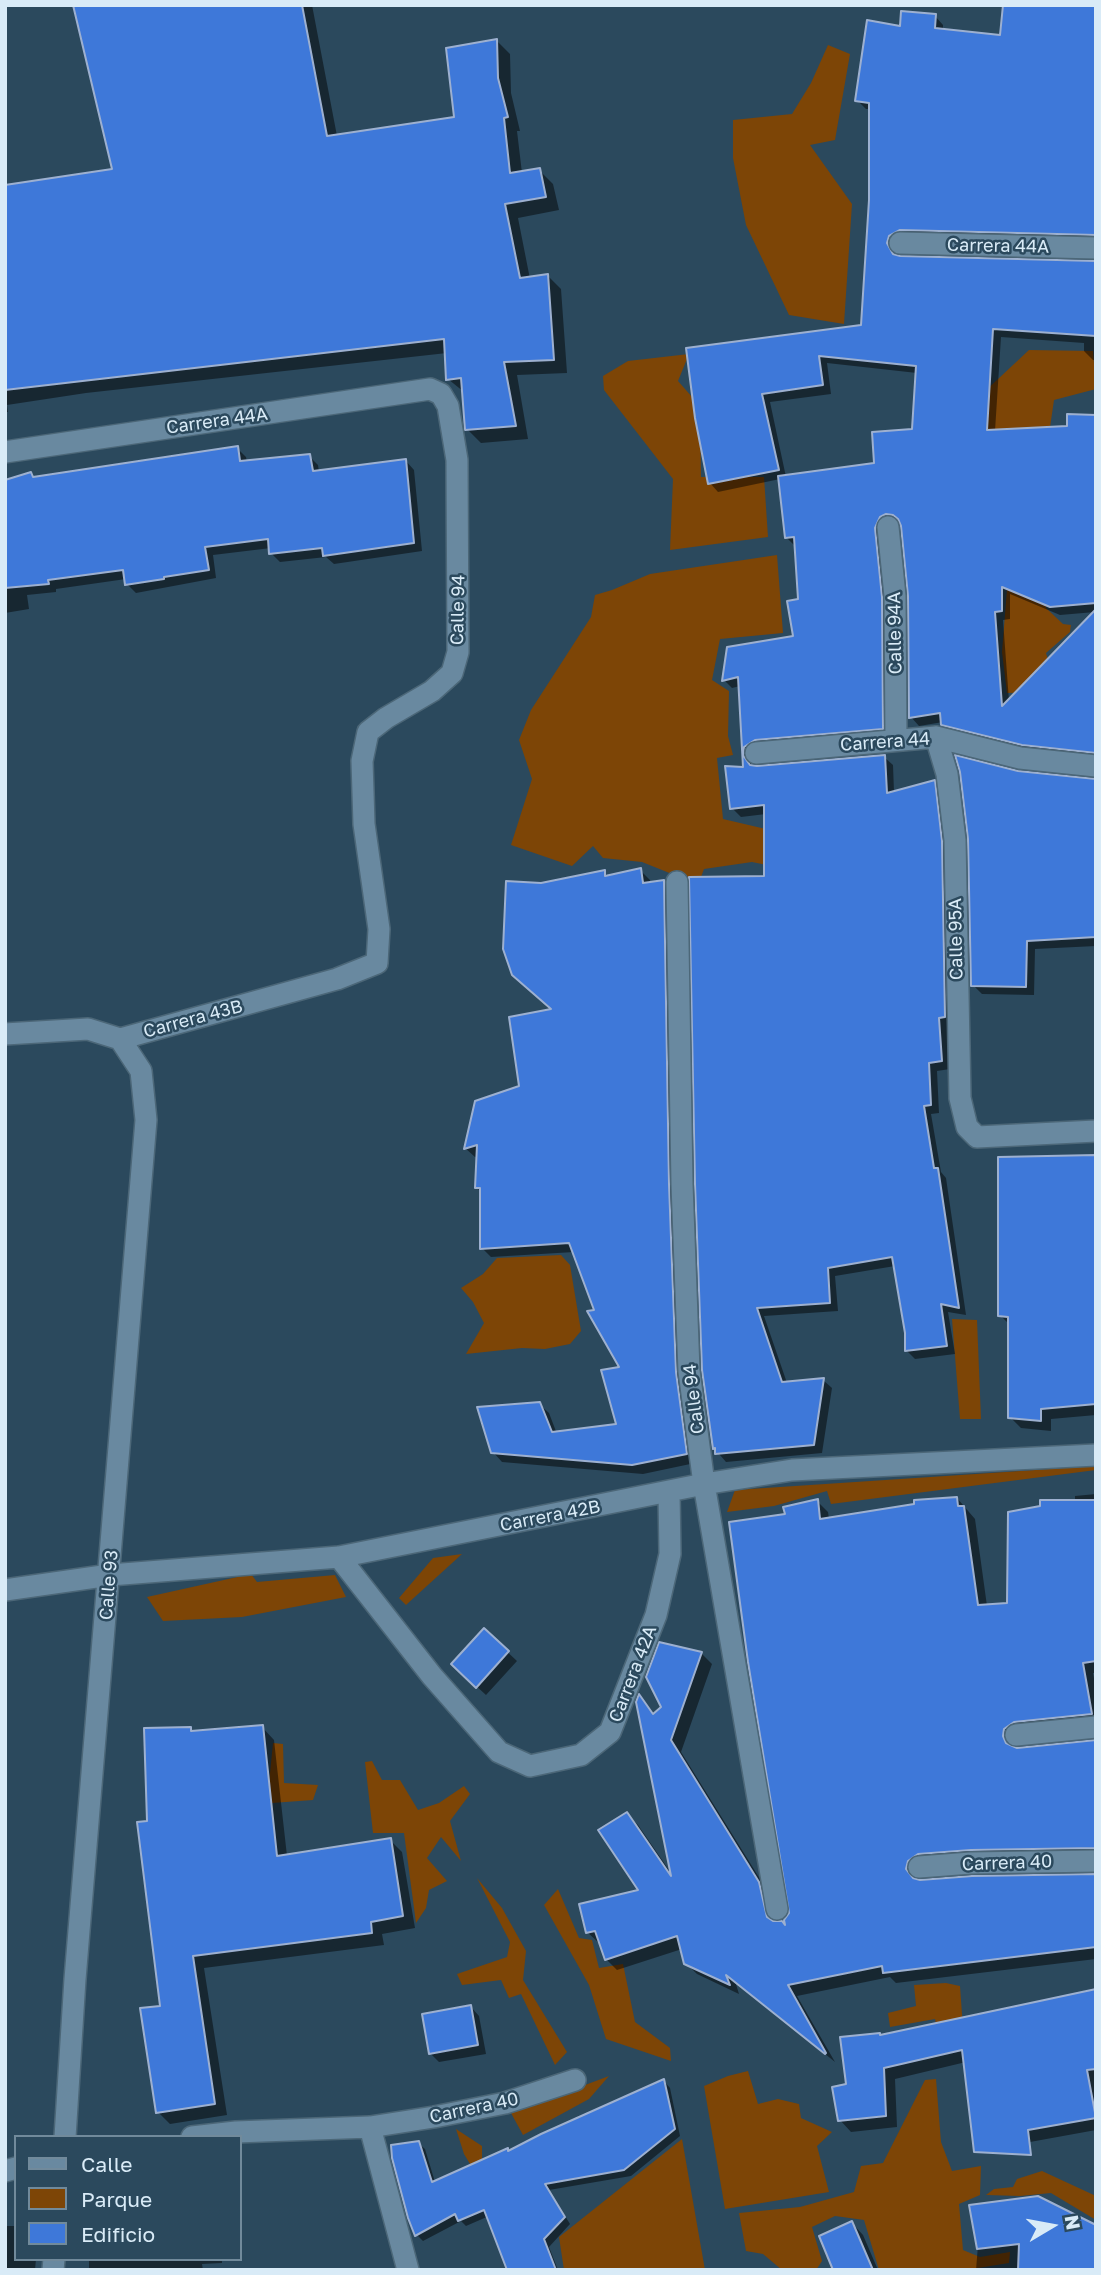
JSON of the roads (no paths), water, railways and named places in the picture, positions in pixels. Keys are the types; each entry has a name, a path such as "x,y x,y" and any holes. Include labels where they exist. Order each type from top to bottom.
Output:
{"street":[{"name":"Carrera 44A","path":"900,243 1096,248"},
{"name":"Carrera 44A","path":"5,452 430,389"},
{"name":"Calle 94","path":"377,963 379,929 364,824 362,761 368,732 432,691 452,673 458,652 457,460 448,406 441,394 430,389"},
{"name":"Calle 94A","path":"888,527 895,596 896,740"},
{"name":"Carrera 44","path":"756,753 936,737 1020,758 1096,766"},
{"name":"Calle 95A","path":"936,737 947,774 955,840 960,1098 967,1127 977,1137 1096,1131"},
{"name":"Calle 94","path":"677,882 689,1371 704,1484 777,1909"},
{"name":"Carrera 43B","path":"5,1034 88,1030 120,1039 337,979 377,963"},
{"name":"Calle 93","path":"65,2135 75,1979 146,1120 141,1071 120,1039"},
{"name":"Carrera 42B","path":"5,1590 110,1575 339,1557 704,1484 792,1470 1096,1455"},
{"name":"Carrera 42A","path":"339,1557 432,1676 499,1752 530,1766 581,1755 610,1732 656,1615 670,1554 669,1492"},
{"path":"1016,1735 1096,1727"},
{"name":"Carrera 40","path":"919,1867 971,1863 1096,1861"},
{"name":"Carrera 40","path":"210,2135 370,2127 505,2103 575,2080"},
{"path":"370,2127 408,2270"}]}
